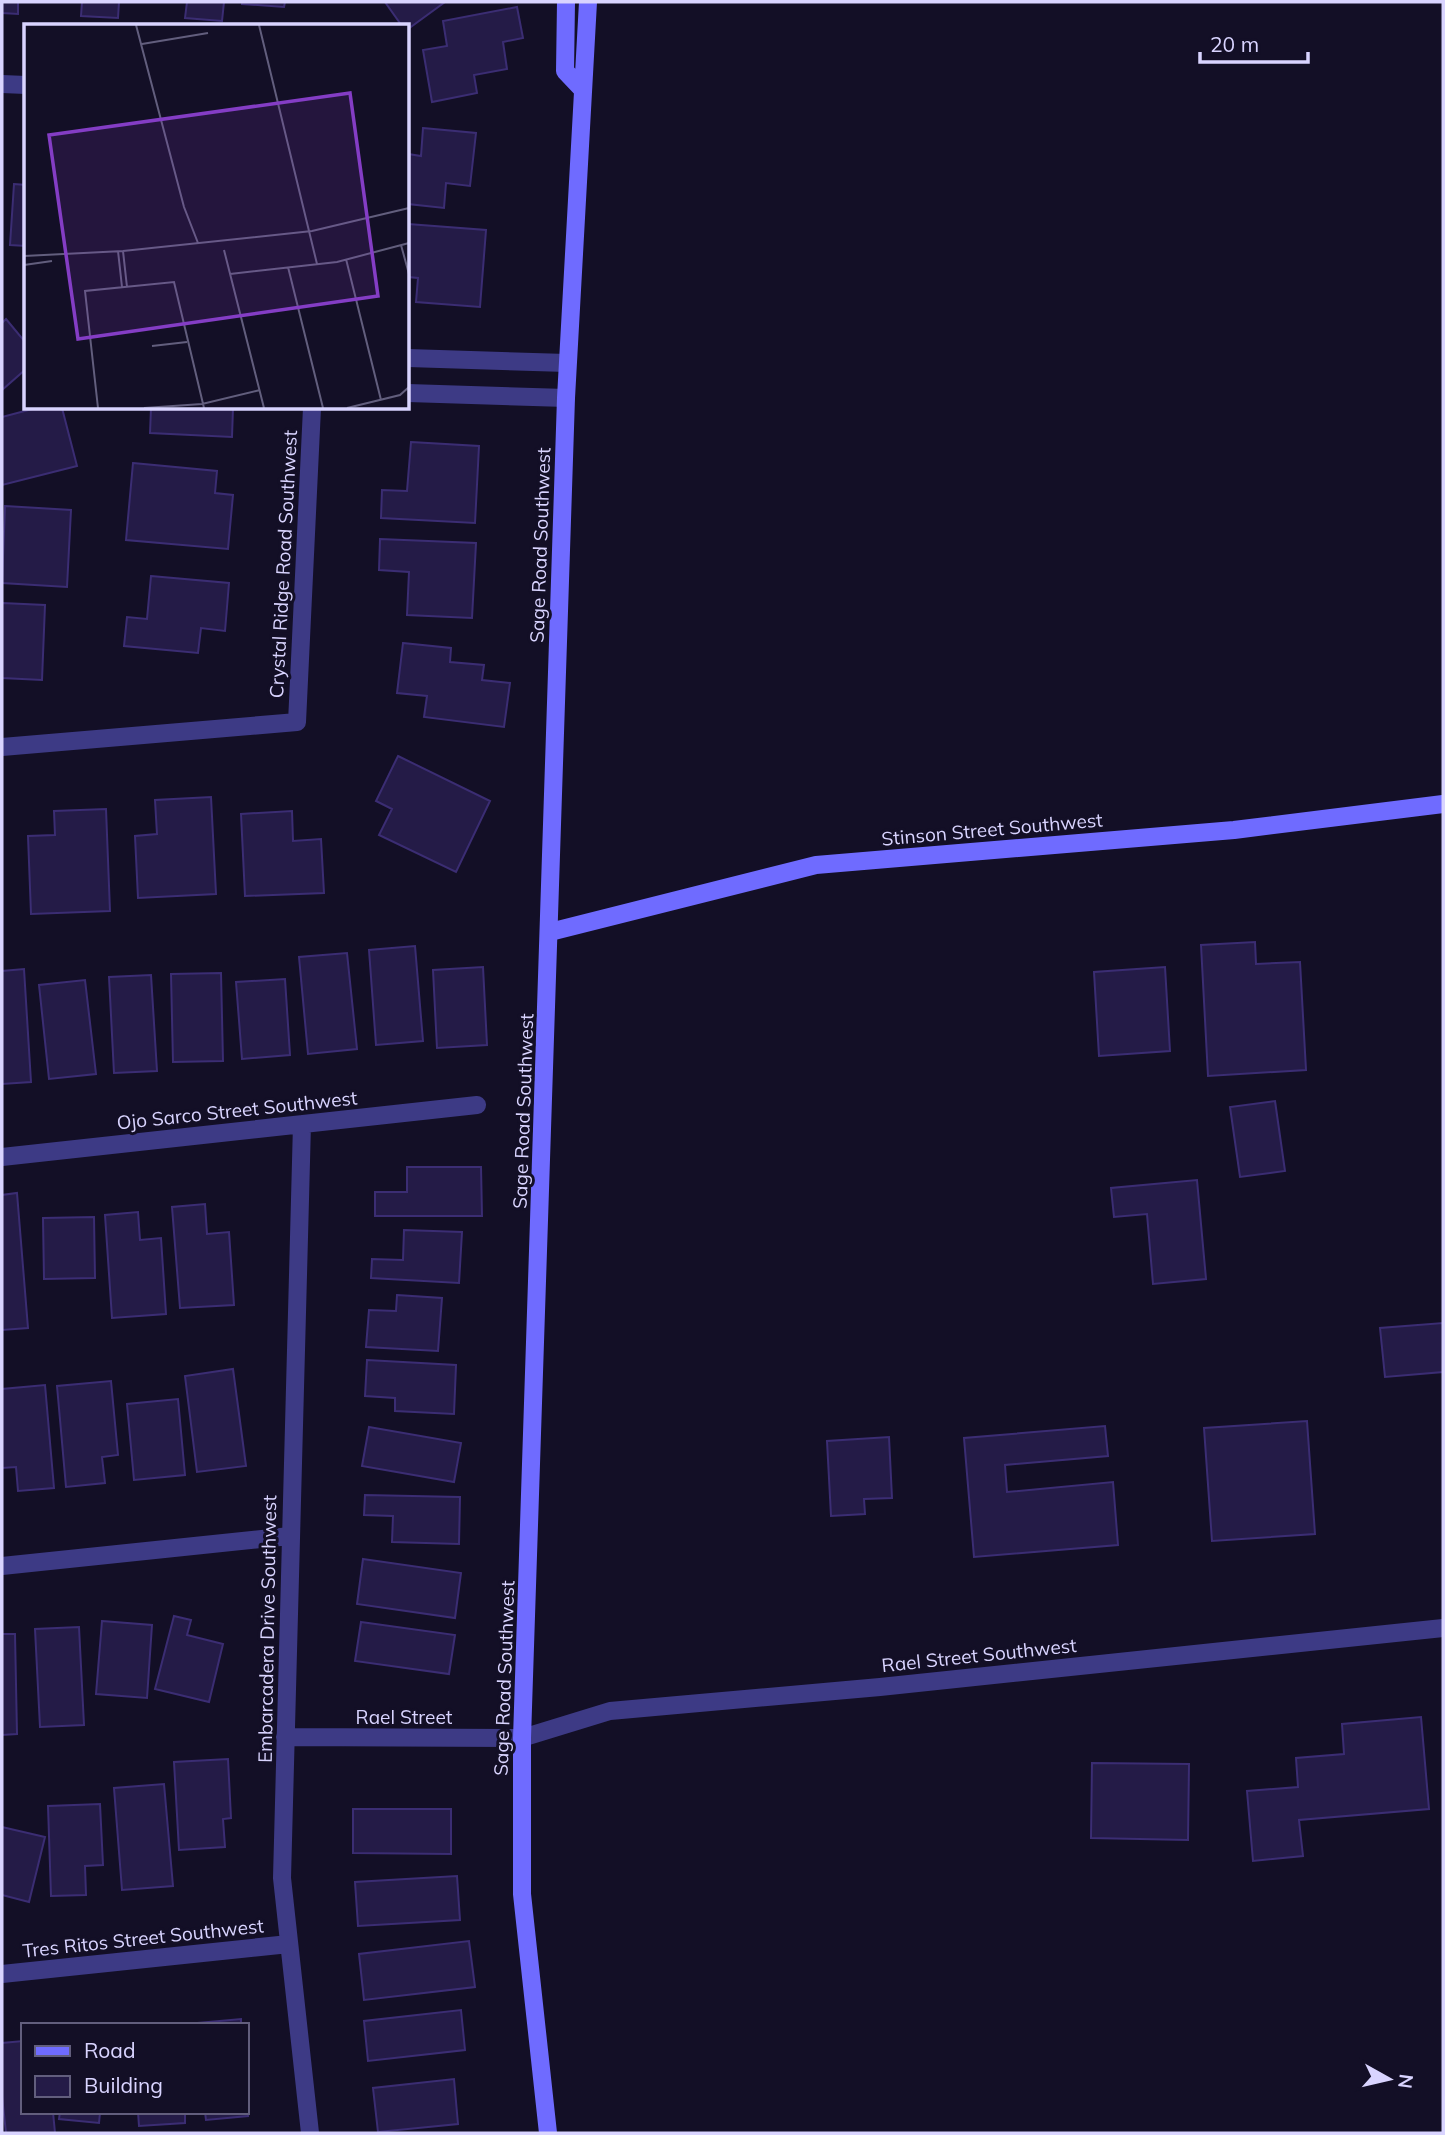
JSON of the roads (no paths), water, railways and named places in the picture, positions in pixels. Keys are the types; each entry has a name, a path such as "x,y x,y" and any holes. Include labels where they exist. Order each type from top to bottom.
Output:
{"street":[{"path":"566,2 565,71 583,90"},
{"name":"Sage Road Southwest","path":"548,2133 522,1894 522,1738 566,398 588,2"},
{"path":"2,84 24,85"},
{"path":"410,358 568,363"},
{"path":"410,393 566,398"},
{"name":"Crystal Ridge Road Southwest","path":"2,747 297,722 312,410"},
{"name":"Stinson Street Southwest","path":"550,932 816,865 1234,830 1443,804"},
{"name":"Ojo Sarco Street Southwest","path":"2,1157 477,1105"},
{"name":"Embarcadera Drive Southwest","path":"302,1124 282,1878 310,2133"},
{"path":"2,1566 290,1536"},
{"name":"Rael Street Southwest","path":"522,1738 610,1711 880,1687 1443,1628"},
{"name":"Rael Street","path":"285,1737 522,1738"},
{"name":"Tres Ritos Street Southwest","path":"2,1974 289,1944"}]}
